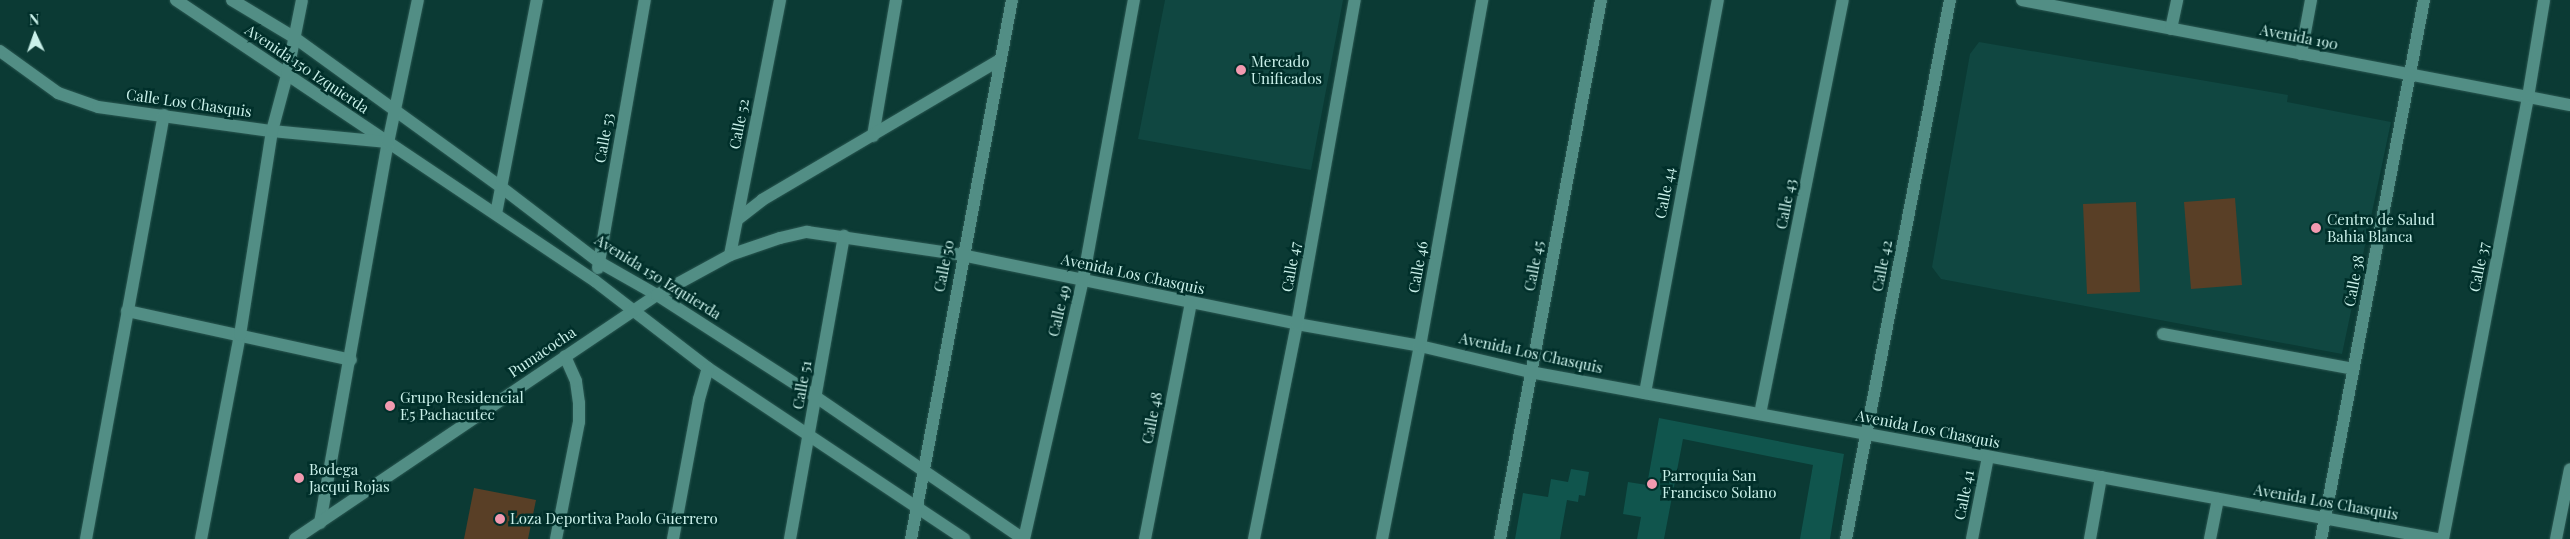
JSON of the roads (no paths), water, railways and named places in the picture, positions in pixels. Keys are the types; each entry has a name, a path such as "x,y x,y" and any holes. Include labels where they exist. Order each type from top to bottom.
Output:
{"street":[{"name":"Avenida 150 Izquierda","path":"232,0 295,38 501,187 599,262 657,295 816,397 1024,539"},
{"path":"201,539 240,335 272,131 288,75 302,0"},
{"path":"320,523 388,143 418,0"},
{"path":"496,214 537,0"},
{"name":"Calle 53","path":"595,281 645,0"},
{"name":"Calle 52","path":"730,255 780,0"},
{"path":"873,136 896,0"},
{"name":"Calle 50","path":"911,539 962,255 1012,0"},
{"name":"Calle 49","path":"1024,539 1083,280 1134,0"},
{"name":"Calle 47","path":"1254,539 1297,324 1356,0"},
{"name":"Calle 46","path":"1382,539 1420,346 1482,0"},
{"name":"Calle 45","path":"1500,539 1530,372 1602,0"},
{"name":"Calle 44","path":"1644,393 1718,0"},
{"name":"Calle 43","path":"1760,414 1843,0"},
{"name":"Calle 42","path":"1846,539 1950,0"},
{"name":"Avenida 190","path":"2022,0 2062,4 2171,29 2570,105"},
{"path":"2171,29 2177,0"},
{"path":"2301,54 2310,0"},
{"name":"Calle 38","path":"2321,539 2424,0"},
{"name":"Calle 37","path":"2443,539 2528,97 2544,0"},
{"name":"Avenida 150 Izquierda","path":"182,2 388,143 595,281 708,368 809,438 964,539"},
{"name":"Calle Los Chasquis","path":"0,51 58,93 98,107 272,131 388,143"},
{"path":"738,219 762,200 1002,58"},
{"path":"86,539 164,115"},
{"name":"Avenida Los Chasquis","path":"633,310 730,255 780,238 808,232 844,236 962,255 1297,324 1420,346 1530,372 2437,539"},
{"name":"Calle 51","path":"790,539 844,236"},
{"name":"Calle 48","path":"1145,539 1191,302"},
{"name":"Pumacocha","path":"295,539 633,310"},
{"path":"127,311 350,360"},
{"path":"2163,334 2353,370"},
{"path":"556,539 579,412 576,381 566,356"},
{"path":"673,539 699,399 708,368"},
{"name":"Calle 41","path":"1972,539 1988,457"},
{"path":"2556,539 2570,469"},
{"path":"2090,539 2101,477"},
{"path":"2210,539 2218,499"}],"place":[{"name":"Mercado Unificados","path":"1241,70"},
{"name":"Centro de Salud Bahia Blanca","path":"2316,228"},
{"name":"Grupo Residencial E5 Pachacutec","path":"390,406"},
{"name":"Bodega Jacqui Rojas","path":"299,478"},
{"name":"Parroquia San Francisco Solano","path":"1652,484"},
{"name":"Loza Deportiva Paolo Guerrero","path":"500,519"}]}
